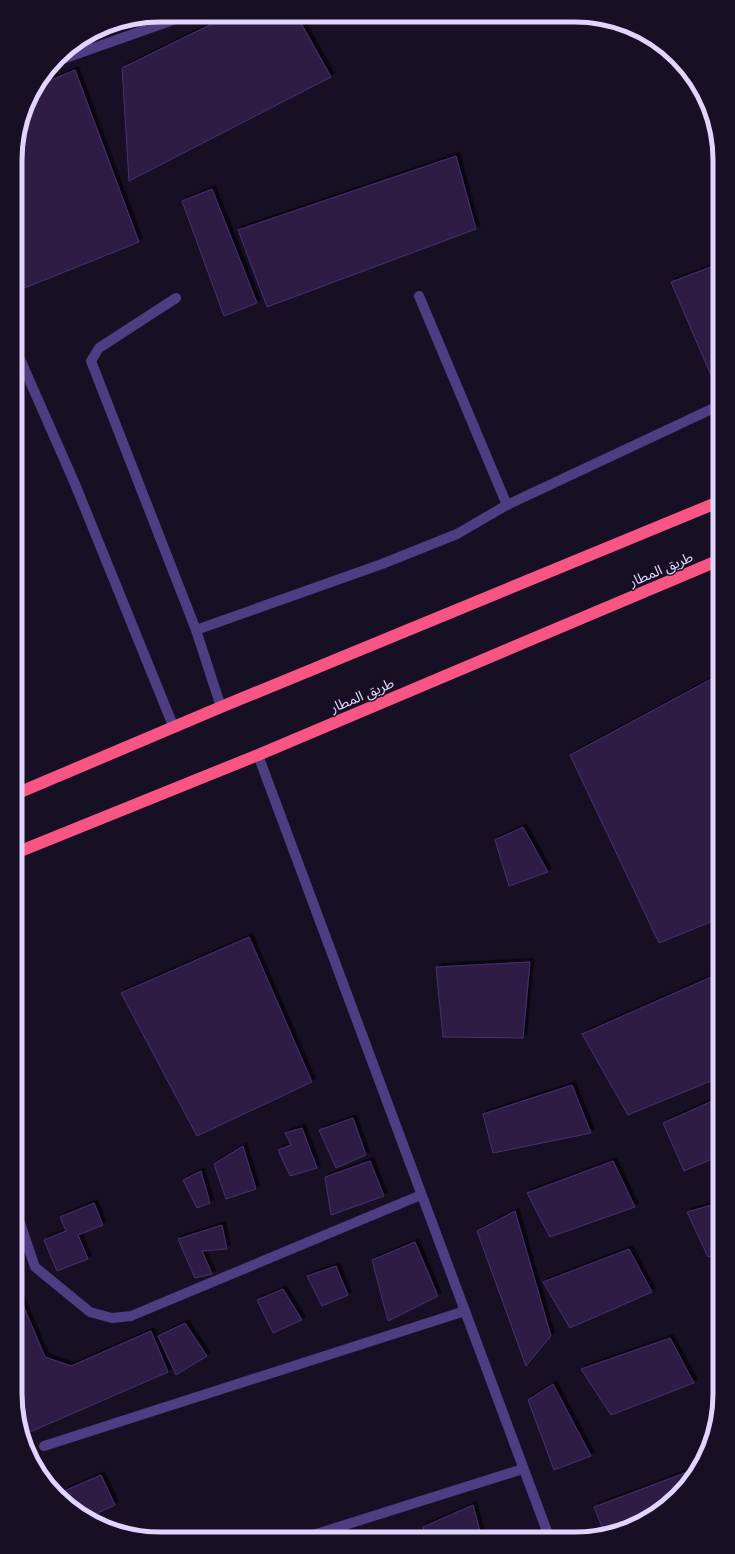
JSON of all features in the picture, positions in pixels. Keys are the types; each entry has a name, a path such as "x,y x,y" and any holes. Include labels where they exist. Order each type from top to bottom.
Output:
{"highway":[{"path":"22,791 221,707 713,504"},
{"name":"طريق المطار","path":"22,850 258,755 713,564"}],"street":[{"path":"69,56 167,22"},
{"path":"419,296 507,505"},
{"path":"176,298 99,348 92,361 196,630 221,707"},
{"path":"22,363 75,484 174,728"},
{"path":"196,630 382,564 457,534 507,505 713,408"},
{"path":"258,755 547,1532"},
{"path":"22,1229 35,1267 90,1312 112,1318 131,1316 421,1195"},
{"path":"44,1446 465,1311"},
{"path":"323,1532 523,1469"}],"building":[{"path":"216,22 300,22 331,77 129,181 122,68"},
{"path":"75,70 139,242 22,289 22,151 27,124 36,99 45,82"},
{"path":"456,156 476,229 267,307 238,230"},
{"path":"212,189 257,303 224,316 182,201"},
{"path":"713,266 713,380 671,282"},
{"path":"713,678 713,921 659,943 570,755"},
{"path":"523,827 548,872 509,886 495,840"},
{"path":"249,937 312,1082 197,1136 121,993"},
{"path":"530,962 523,1038 443,1037 436,967"},
{"path":"713,976 713,1080 628,1115 582,1034"},
{"path":"572,1085 591,1133 493,1153 483,1114"},
{"path":"713,1101 713,1159 684,1171 663,1123"},
{"path":"353,1118 366,1155 336,1168 319,1130"},
{"path":"302,1128 317,1168 290,1176 278,1150 291,1145 285,1133"},
{"path":"243,1146 256,1189 226,1199 214,1164"},
{"path":"370,1161 384,1196 331,1215 325,1177"},
{"path":"613,1161 635,1207 550,1237 527,1193"},
{"path":"201,1171 210,1203 197,1208 183,1180"},
{"path":"94,1203 103,1225 78,1235 88,1259 57,1271 44,1240 66,1231 60,1217"},
{"path":"713,1205 713,1256 708,1257 687,1212"},
{"path":"515,1211 551,1336 526,1366 477,1231"},
{"path":"222,1225 227,1249 202,1251 212,1274 195,1278 178,1239"},
{"path":"415,1242 438,1296 388,1321 372,1260"},
{"path":"629,1249 652,1292 570,1328 543,1282"},
{"path":"336,1266 348,1295 322,1306 307,1276"},
{"path":"283,1289 302,1320 273,1333 257,1300"},
{"path":"22,1303 45,1357 71,1366 151,1331 168,1372 30,1432 23,1412"},
{"path":"185,1323 207,1356 176,1375 158,1336"},
{"path":"670,1338 694,1383 611,1415 581,1369"},
{"path":"553,1384 591,1456 554,1470 528,1400"},
{"path":"690,1471 673,1492 652,1509 619,1525 603,1529 594,1507"},
{"path":"101,1475 115,1505 94,1515 66,1495 64,1491"},
{"path":"473,1505 480,1532 424,1532 423,1527"}]}
